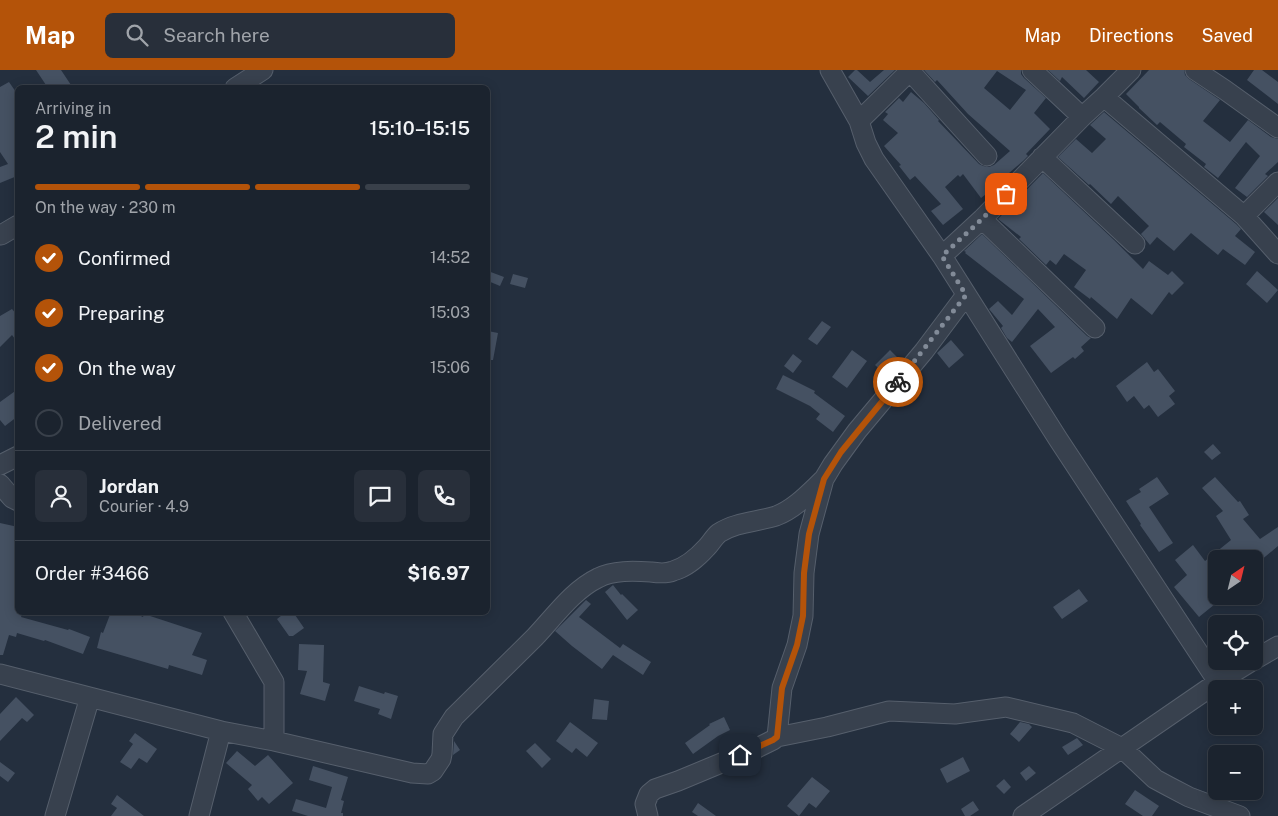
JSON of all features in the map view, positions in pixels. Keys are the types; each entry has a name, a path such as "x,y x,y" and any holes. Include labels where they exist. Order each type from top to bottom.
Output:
{"street":[{"path":"240,85 263,70"},
{"path":"830,70 859,120 866,143 874,159 942,256 1058,439 1217,680"},
{"path":"859,120 910,70 987,156"},
{"path":"1032,70 1082,117"},
{"path":"942,256 982,219 1131,70"},
{"path":"1195,70 1278,128"},
{"path":"1104,97 1244,216 1278,254"},
{"path":"1042,157 1135,244"},
{"path":"1244,216 1278,182"},
{"path":"982,219 1095,328"},
{"path":"0,235 15,227"},
{"path":"777,737 782,688 797,645 803,616 804,573 809,534 824,479 857,431 924,350 966,295"},
{"path":"0,465 15,458"},
{"path":"0,674 221,731 274,741 412,773 428,774 433,771 441,759 443,734 454,717 570,599 592,581 603,575 616,573 666,573 678,570 700,555 715,536 721,532 786,512 824,479"},
{"path":"0,484 15,500"},
{"path":"235,615 274,682 274,741"},
{"path":"1263,655 1278,646"},
{"path":"1221,680 1238,670"},
{"path":"1023,816 1208,689"},
{"path":"55,816 90,697"},
{"path":"648,816 645,804 649,794 655,788 755,749 777,737 827,727 889,711 955,714 1006,707 1073,723 1122,748 1155,779 1189,797 1240,816"},
{"path":"199,816 221,731"}],"building":[{"path":"36,70 61,70 71,85 46,85"},
{"path":"855,70 870,82 884,70 895,70 868,96 848,77"},
{"path":"924,70 1021,70 1024,78 1046,98 1034,113 1050,129 1026,154 1028,156 1001,180 1003,181 981,198 963,174 960,177 958,175 945,187 963,209 943,225 931,211 941,204 915,176 910,180 899,166 901,165 884,146 898,133 883,120 888,114 885,112 899,98 903,102 911,92 924,103 938,121 979,164 989,167 994,165 1010,151 968,114 937,80 935,82","holes":["997,71 1026,90 1010,110 984,88"]},
{"path":"1048,70 1086,70 1099,82 1084,98 1062,77 1060,81"},
{"path":"1149,70 1184,70 1185,75 1189,79 1220,100 1203,121 1230,142 1248,120 1271,137 1278,139 1278,162 1265,174 1268,176 1247,197 1235,188 1260,156 1246,142 1218,178 1204,167 1206,164 1184,147 1186,144 1160,122 1157,125 1126,94"},
{"path":"1254,70 1262,70 1278,82 1278,104 1247,80"},
{"path":"9,82 15,91 15,177 0,183 0,167 8,164 0,152 0,87"},
{"path":"1104,112 1241,229 1235,236 1255,252 1245,265 1223,249 1218,255 1191,233 1174,251 1157,237 1150,245 1141,234 1149,226 1118,196 1111,204 1058,157 1076,139 1092,153 1106,139 1090,125"},
{"path":"1043,173 1143,269 1149,261 1168,275 1172,271 1184,283 1172,295 1169,292 1152,315 1131,298 1117,319 1091,297 1090,299 1074,287 1086,270 1064,254 1056,265 1050,260 1046,265 1019,239 1021,237 998,219"},
{"path":"1278,198 1278,225 1264,212"},
{"path":"982,234 1091,338 1081,347 1084,351 1075,359 1073,357 1051,373 1030,346 1055,327 1038,309 1012,342 1007,338 1001,328 1003,326 989,309 998,301 1012,315 1024,299 965,253 964,251"},
{"path":"1257,271 1278,290 1267,303 1246,284"},
{"path":"490,272 504,277 500,286 490,282"},
{"path":"513,274 528,278 525,288 510,284"},
{"path":"12,309 15,312 15,339 12,335 0,347 0,316"},
{"path":"822,321 831,327 817,345 808,339"},
{"path":"490,331 498,333 493,360 490,360"},
{"path":"951,340 964,355 949,368 937,353"},
{"path":"852,350 867,361 847,388 832,377"},
{"path":"890,350 901,361 887,376 875,365"},
{"path":"793,354 802,361 793,373 784,366"},
{"path":"1147,362 1154,372 1158,369 1175,391 1169,396 1175,404 1158,417 1149,405 1144,409 1134,396 1127,402 1116,386"},
{"path":"783,375 815,391 814,393 845,416 833,432 816,419 820,414 810,406 776,389"},
{"path":"15,391 15,418 5,426 0,420 0,402"},
{"path":"1213,444 1221,453 1212,460 1204,452"},
{"path":"1157,477 1169,494 1149,507 1173,543 1159,552 1126,501 1141,492 1139,489"},
{"path":"1215,477 1238,502 1240,501 1249,515 1243,519 1260,539 1278,527 1278,546 1263,558 1263,550 1219,550 1231,540 1216,516 1223,511 1202,488"},
{"path":"0,523 15,526 15,615 22,615 21,617 69,629 90,637 83,654 45,640 17,633 16,637 9,635 3,655 0,655"},
{"path":"1193,545 1205,561 1208,559 1208,605 1214,605 1199,617 1174,587 1187,575 1175,560"},
{"path":"613,585 638,610 627,620 605,592"},
{"path":"1079,589 1088,601 1062,619 1053,607"},
{"path":"586,600 591,604 579,617 620,648 623,644 651,662 643,675 613,655 602,669 555,631"},
{"path":"110,615 139,615 143,617 147,615 202,633 192,655 207,660 202,675 169,665 168,669 97,648 101,632 103,633"},
{"path":"282,615 295,615 304,628 293,636 289,636 277,619"},
{"path":"299,644 324,645 323,682 330,684 325,701 300,694 307,671 298,670"},
{"path":"359,686 384,694 385,692 398,696 391,719 378,714 380,709 354,701"},
{"path":"16,697 34,715 27,722 22,718 0,741 0,714"},
{"path":"594,699 609,701 607,720 592,719"},
{"path":"724,717 730,730 693,754 685,743 709,724"},
{"path":"570,722 598,743 587,757 576,748 572,753 556,741"},
{"path":"1020,722 1029,724 1032,727 1019,742 1010,734"},
{"path":"135,733 157,749 147,763 139,758 131,769 120,762 133,744 129,741"},
{"path":"1077,738 1083,745 1068,755 1062,747"},
{"path":"454,741 460,750 453,755"},
{"path":"535,743 551,759 542,768 526,751"},
{"path":"237,751 255,766 268,755 293,783 269,804 262,797 258,801 248,789 252,785 226,763"},
{"path":"963,757 970,771 947,783 940,769"},
{"path":"0,762 15,773 8,782 0,776"},
{"path":"313,766 348,777 341,800 344,801 341,813 343,813 343,816 308,816 292,811 296,799 326,808 332,787 309,780"},
{"path":"1029,766 1036,773 1026,781 1020,773"},
{"path":"812,777 830,791 816,808 809,803 799,816 787,806"},
{"path":"1004,779 1011,787 1004,794 996,786"},
{"path":"1135,790 1159,806 1152,816 1143,816 1125,804"},
{"path":"117,795 144,816 111,816 117,808 111,804"},
{"path":"973,801 979,810 970,816 965,816 961,809"},
{"path":"698,803 716,816 698,816 692,812"}],"way so far":[{"path":"898,382 966,295 942,256 1006,194"}],"route":[{"path":"740,755 777,737 780,696 797,645 803,616 804,573 809,534 824,479 857,431 898,382"}]}
